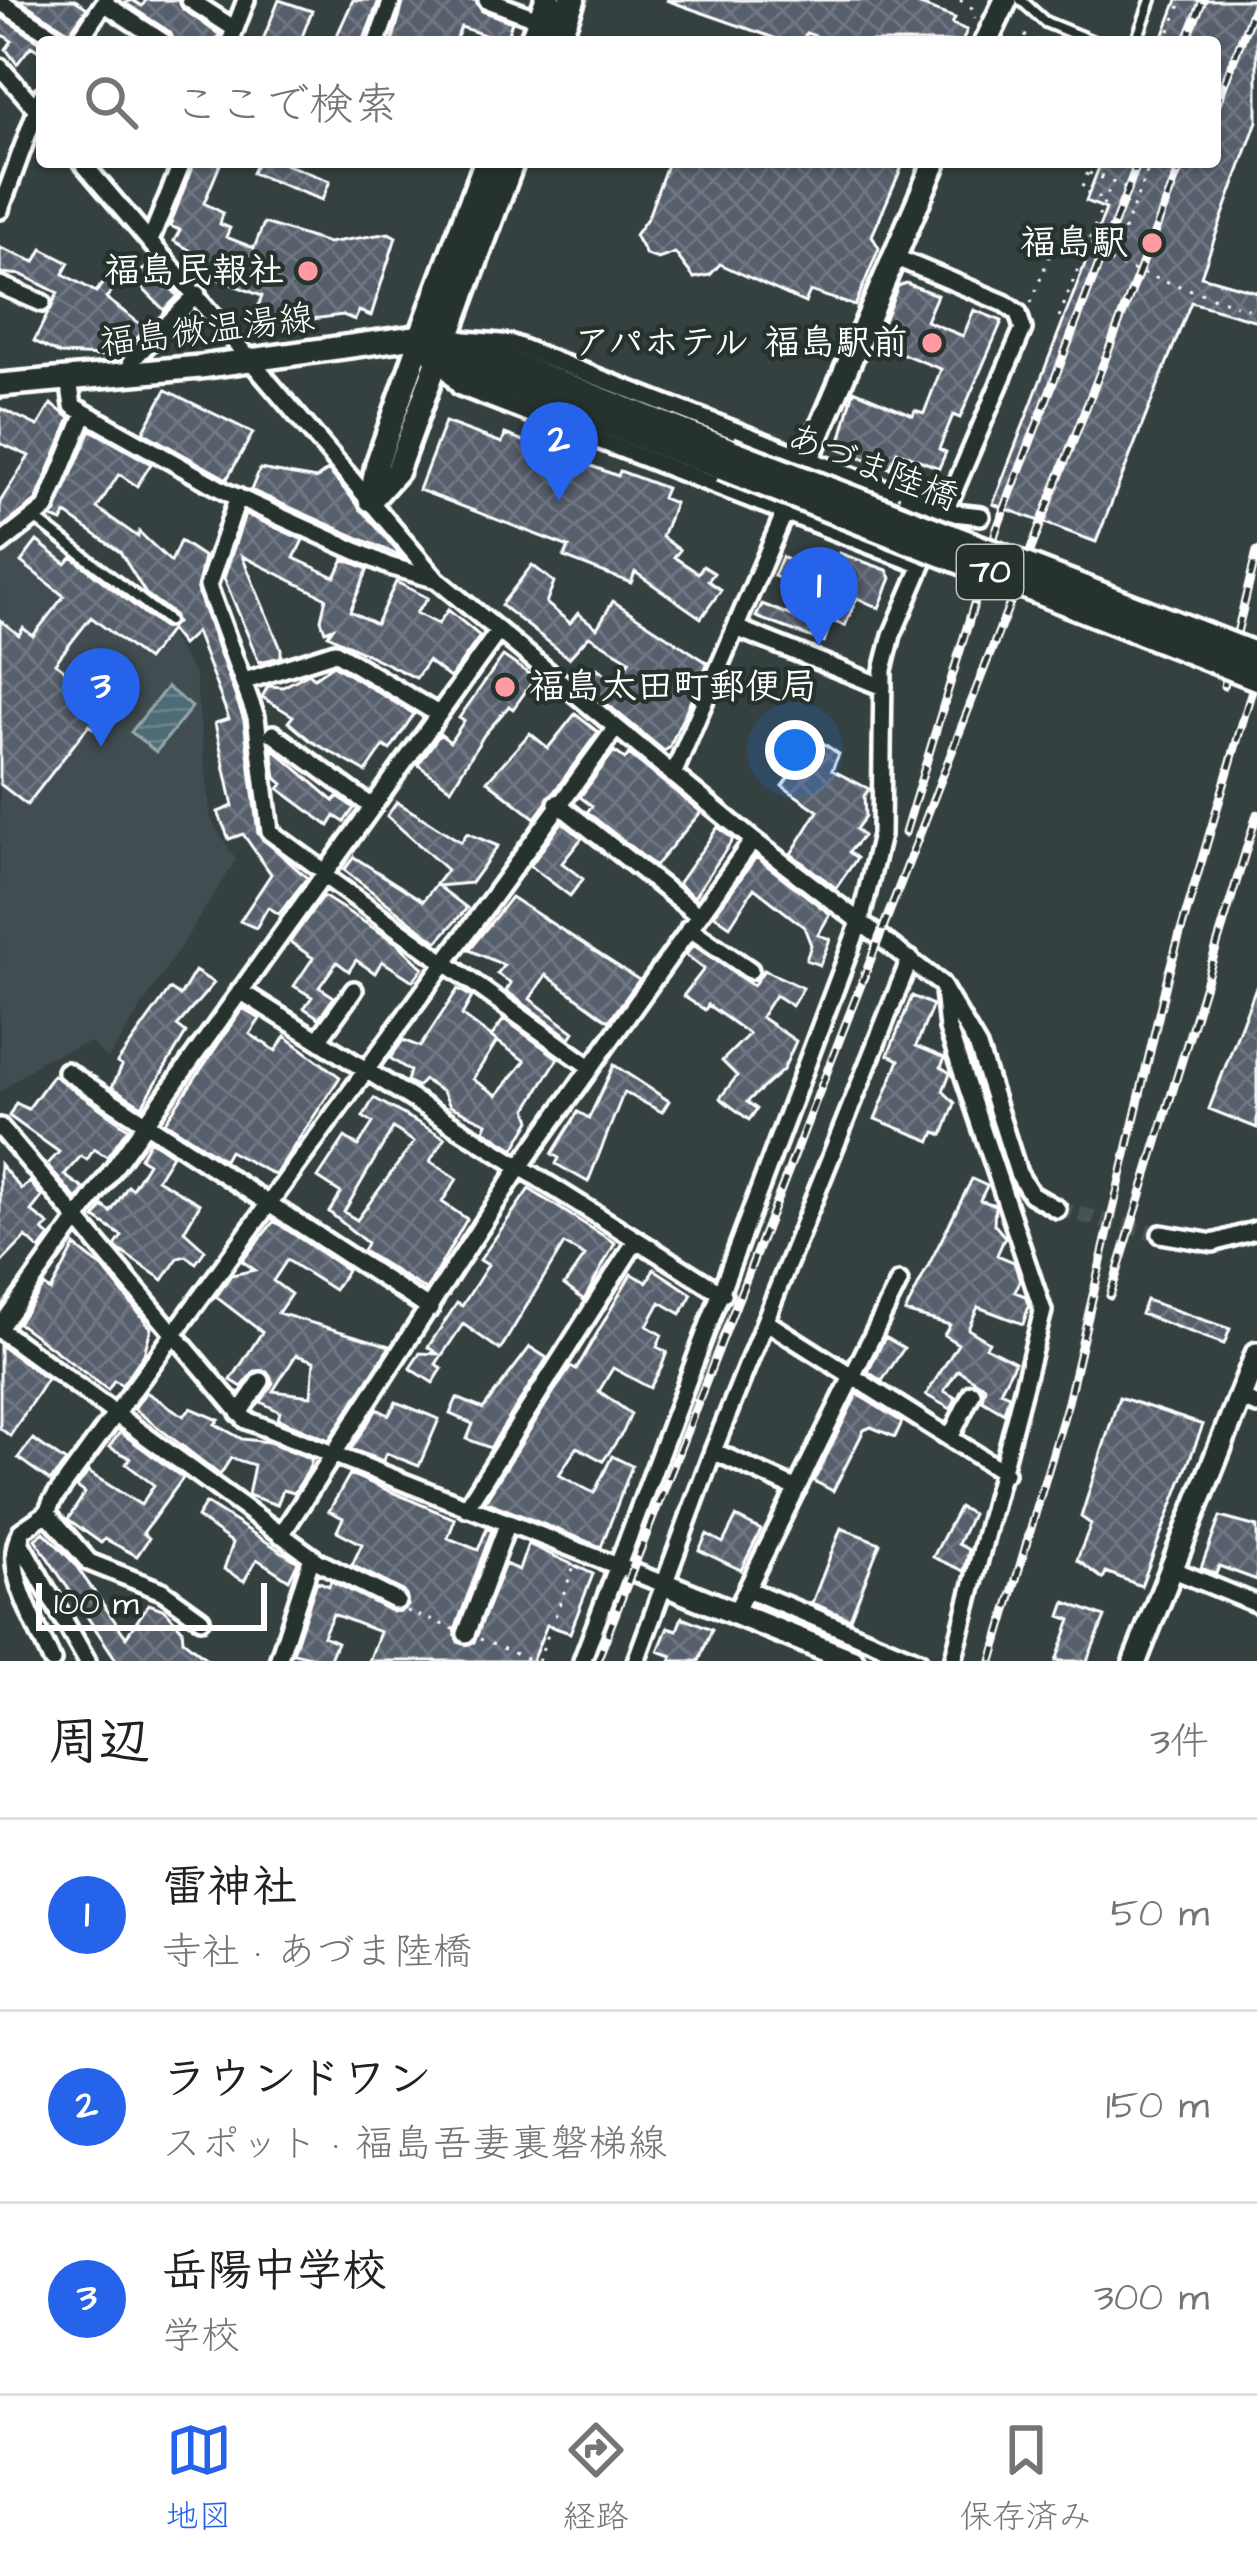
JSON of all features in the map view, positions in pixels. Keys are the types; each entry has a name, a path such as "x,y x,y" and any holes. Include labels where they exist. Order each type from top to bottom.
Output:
{"main road":[{"path":"558,36 572,0"},
{"path":"436,344 486,168"},
{"path":"436,344 509,168"},
{"name":"70","path":"436,344 726,459"},
{"name":"あづま陸橋","path":"726,459 1257,656"},
{"name":"あづま陸橋","path":"726,459 1257,677"}],"street":[{"path":"190,0 232,36 246,0"},
{"path":"379,36 392,0"},
{"path":"487,0 540,21"},
{"path":"981,33 1006,0"},
{"path":"0,2 54,36"},
{"path":"82,36 101,3 154,36"},
{"path":"0,67 36,101"},
{"path":"0,209 36,115"},
{"path":"87,168 254,358 437,580 752,840 944,989 978,1047 1018,1173 1030,1194 1058,1209"},
{"path":"150,242 180,168"},
{"path":"673,776 932,168"},
{"path":"582,1661 860,922 885,797 883,687 892,635 1023,321 1004,303 894,257"},
{"path":"0,285 42,304"},
{"path":"129,374 132,360 197,294"},
{"path":"436,344 512,344 945,512 981,516"},
{"path":"370,500 377,464 436,344"},
{"path":"436,344 460,387 922,565"},
{"name":"福島微温湯線","path":"0,385 436,344"},
{"path":"69,380 74,406 238,497 389,566 437,580"},
{"path":"0,544 36,519 53,493 85,413"},
{"path":"238,497 208,586 256,717 271,832 589,1066"},
{"path":"736,628 883,687"},
{"path":"397,1601 312,1557 0,1328 496,633"},
{"path":"244,681 335,652 438,714"},
{"path":"52,1661 16,1570 12,1548 22,1531 47,1513 442,959 615,729"},
{"path":"273,734 371,806"},
{"path":"556,803 750,970"},
{"path":"281,1535 519,1168 752,840"},
{"path":"636,1661 713,1451 910,959"},
{"path":"944,989 948,1029 1043,1310 1005,1473 952,1661"},
{"path":"318,1040 354,990"},
{"path":"240,991 723,1294"},
{"path":"66,1072 430,1309"},
{"path":"0,1127 238,1413 335,1458 853,1661"},
{"path":"1161,1234 1214,1243 1257,1230"},
{"path":"466,1508 635,1242"},
{"path":"735,1613 899,1282"},
{"path":"765,1322 1005,1473"},
{"path":"1136,1661 1249,1401 1257,1354"},
{"path":"238,1413 261,1381"},
{"path":"950,1438 972,1393"},
{"path":"713,1451 797,1489"},
{"path":"47,1513 88,1562 162,1591 202,1619"},
{"path":"466,1634 507,1525"},
{"path":"22,1531 20,1542 87,1661"},
{"path":"278,1661 312,1557"},
{"path":"1174,1570 1257,1604"},
{"path":"747,1589 920,1661"}],"lane":[{"path":"1021,0 1045,22 1079,36"},
{"path":"1138,36 1151,0"},
{"path":"36,519 168,621"}],"path":[{"path":"960,0 972,8 981,33"},
{"path":"1167,36 1182,0"},
{"path":"1090,168 1081,190 1105,200"},
{"path":"1101,178 1105,168"},
{"path":"1088,172 1125,188"},
{"path":"1147,172 1111,263 1257,312"},
{"path":"1059,317 1109,190"},
{"path":"1030,304 1054,244"},
{"path":"898,500 904,483"},
{"path":"538,1661 579,1553"}],"shaded area":[{"path":"40,527 158,617 195,675 211,820 236,860 108,1059 90,1042 44,1059 0,1092 0,550"}],"water":[{"path":"167,687 192,707 156,752 131,732"}],"building":[{"path":"19,0 75,0 87,8 70,32"},
{"path":"132,0 142,6 146,0 178,0 183,9 220,35 172,36 125,3"},
{"path":"279,0 312,11 302,36 264,36"},
{"path":"353,0 379,0 365,36 337,36"},
{"path":"404,0 475,0 482,11 512,22 507,36 487,36 461,27 457,36 394,36"},
{"path":"666,0 907,0 955,18 952,24 967,30 964,36 769,36"},
{"name":"福島駅","path":"1177,0 1257,0 1257,121 1201,276 1257,292 1257,321 1191,302 1096,542 993,504 1106,209 1086,201 1099,168 1221,168 1221,36 1163,36"},
{"path":"0,16 36,39 36,49 31,46 17,64 6,49 12,41 0,33"},
{"name":"福島民報社","path":"192,168 219,168 204,203 223,213 220,224 230,228 226,237 254,248 264,223 328,243 389,233 396,237 371,316 359,311 355,320 343,315 250,327 262,296 205,274 210,262 174,241 180,230 170,226"},
{"path":"254,168 296,168 330,181 322,200 252,173"},
{"path":"666,168 901,168 872,236 879,248 855,306 810,291 805,303 720,264 710,275 694,278 675,253 658,259 646,255 635,235 648,217"},
{"path":"0,248 35,262 42,249 69,263 63,274 96,292 110,274 120,281 106,298 144,327 140,335 130,345 109,340 102,356 60,354 34,341 58,293 22,275 0,273"},
{"path":"151,264 178,296 164,310 132,278"},
{"path":"906,283 937,295 926,321 963,336 974,310 1002,321 960,418 953,415 939,449 946,452 939,468 897,451 890,468 838,449 854,390 913,415 915,410 924,413 941,369 875,343 898,286"},
{"path":"166,390 253,433 227,479 143,432"},
{"path":"51,404 70,418 36,501 0,529 0,502 29,456 0,443 0,408 38,426"},
{"path":"445,422 502,443 505,434 618,476 620,471 666,488 662,498 675,503 662,537 680,550 674,557 698,573 703,566 714,573 708,581 721,590 701,618 635,572 631,583 564,557 569,547 419,490"},
{"path":"91,430 151,464 137,486 119,474 97,508 138,537 139,532 171,562 180,541 204,557 197,590 244,720 258,834 307,878 279,914 268,907 256,928 240,921 271,874 243,834 229,839 218,812 233,806 215,723 229,719 196,632 182,645 170,630 147,660 91,617 55,663 85,686 97,691 101,686 127,706 104,736 89,725 27,805 0,784 0,620 19,635 23,628 33,636 64,596 21,562 37,541 66,564 72,557 163,628 176,623 173,614 146,594 120,552 66,514 62,522 52,518"},
{"path":"260,469 316,479 328,470 402,557 251,490"},
{"path":"245,514 303,540 294,558 335,577 344,559 368,569 350,611 376,624 396,582 428,598 416,613 438,624 448,610 480,636 450,678 428,661 416,678 328,635 333,628 325,631 321,620 326,598 242,556 281,649 281,657 259,662 224,578"},
{"path":"839,553 887,570 891,578 879,608 857,598 845,626 825,618 833,600 825,593 774,576 782,557 828,578"},
{"path":"532,565 554,582 546,603 570,623 578,613 597,628 613,601 708,663 669,748 664,751 584,685 597,668 616,682 630,660 589,636 569,658 501,605"},
{"path":"762,604 828,630 824,642 756,617"},
{"path":"503,656 535,678 513,709 509,706 484,735 451,789 418,765 440,734 450,742 464,721 459,718"},
{"path":"333,665 414,714 390,750 384,746 366,772 311,741 288,722 293,716 262,697 268,686 283,687 309,673 314,678"},
{"path":"575,714 598,732 535,818 487,781 530,733 548,748"},
{"path":"817,739 839,754 832,770 869,789 864,796 865,817 856,829 863,836 849,852 857,858 836,888 791,854 818,811 782,786"},
{"path":"272,748 334,801 338,796 354,808 344,822 335,816 329,826 279,789 283,784 276,778"},
{"path":"614,751 625,759 629,754 701,812 655,866 587,812 592,806 580,797"},
{"path":"397,802 461,842 467,833 498,846 471,883 438,886 467,908 437,942 344,870 354,857 423,901 447,870 387,816"},
{"path":"562,822 582,838 562,863 583,879 570,896 530,866"},
{"path":"718,827 733,839 694,897 678,884"},
{"path":"756,857 830,914 818,935 830,939 820,965 806,960 811,945 804,927 754,888 730,926 714,915"},
{"path":"323,896 397,943 423,968 413,981 382,961 375,973 356,960 349,971 337,962 319,987 334,997 319,1018 304,1008 312,997 294,986 313,958 290,942"},
{"path":"511,897 639,980 609,1021 546,975 530,999 574,1032 570,1038 506,991 511,983 497,974 504,965 469,950"},
{"path":"693,945 753,986 764,970 803,988 792,1006 775,995 761,1017 796,1041 783,1070 747,1102 757,1109 749,1120 720,1098 737,1076 722,1061 749,1034 708,1005 705,1010 683,996 704,969 686,955"},
{"path":"195,971 214,983 177,1026 186,1033 142,1106 112,1087 122,1066 117,1063 170,989 180,996"},
{"path":"1257,987 1257,1128 1209,1109"},
{"path":"458,989 472,997 462,1015 491,1037 504,1019 558,1058 527,1109 531,1120 514,1149 484,1130 487,1123 450,1106 443,1092 424,1080 417,1087 407,1081 410,1071 390,1058 403,1040 420,1047","holes":["497,1041 525,1061 497,1095 473,1079"]},
{"path":"912,996 933,1005 916,1046 945,1058 941,1067 950,1073 943,1091 955,1103 943,1135 935,1132 931,1141 875,1119 899,1060 888,1055"},
{"path":"243,1008 260,1019 250,1034 276,1051 285,1036 340,1077 275,1175 229,1151 224,1160 165,1122"},
{"path":"614,1065 669,1101 662,1112 624,1092 588,1182 556,1164 559,1158 552,1154 578,1112 589,1118"},
{"path":"53,1075 128,1128 107,1157 94,1149 87,1160 81,1156 64,1175 84,1189 77,1200 47,1165 59,1152 9,1116 16,1103 28,1109"},
{"path":"374,1098 445,1138 430,1161 457,1179 442,1202 467,1219 426,1290 363,1251 367,1243 329,1212 341,1193 318,1178 345,1137 358,1146 373,1123 363,1117","holes":["393,1128 414,1142 357,1220 344,1212"]},
{"path":"150,1140 172,1155 157,1179 200,1204 184,1231 205,1250 196,1263 186,1256 178,1258 163,1280 119,1250 115,1246 122,1236 95,1218 103,1206 111,1212 128,1186 132,1189 148,1163 140,1158"},
{"path":"0,1164 21,1189 30,1182 42,1197 31,1211 49,1225 43,1230 50,1237 40,1250 26,1237 0,1264"},
{"path":"972,1179 987,1186 980,1200 995,1205 994,1224 1005,1237 997,1255 1014,1262 1020,1281 1015,1292 1025,1296 1029,1306 1023,1324 978,1307 968,1329 989,1342 986,1347 1015,1362 1000,1391 1009,1395 1004,1413 982,1400 985,1387 958,1370 944,1391 956,1398 951,1409 926,1395 958,1344 944,1335 950,1325 905,1312"},
{"path":"529,1189 615,1243 584,1300 564,1285 585,1256 564,1244 500,1350 463,1324 436,1364 442,1369 433,1383 410,1368 420,1353 438,1354 428,1347 457,1303 462,1306 488,1265 480,1260"},
{"path":"274,1221 347,1270 334,1290 287,1260 273,1281 291,1294 278,1313 390,1346 329,1440 278,1419 280,1412 261,1402 273,1383 267,1371 255,1371 242,1387 231,1380 262,1332 216,1297 231,1275 255,1270 242,1261","holes":["296,1355 314,1361 311,1396 273,1391"]},
{"path":"75,1246 103,1268 151,1328 144,1354 122,1385 114,1380 108,1390 18,1323 44,1286 51,1291"},
{"path":"654,1269 692,1294 681,1314 660,1302 647,1326 662,1335 657,1347 667,1352 661,1368 650,1388 613,1368 599,1391 631,1414 623,1432 603,1461 577,1447 559,1475 594,1493 612,1456 632,1466 601,1547 485,1501 571,1367 576,1370 631,1274 647,1282"},
{"path":"1146,1300 1230,1329 1224,1344 1141,1314"},
{"path":"885,1337 904,1348 882,1381 868,1372"},
{"path":"0,1345 47,1379 10,1436 0,1428"},
{"path":"530,1347 547,1358 490,1448 467,1439 473,1424 450,1414 457,1398 483,1409"},
{"path":"146,1392 184,1416 191,1408 219,1420 215,1424 242,1439 269,1442 312,1459 308,1471 294,1493 283,1490 277,1505 248,1495 254,1465 231,1458 220,1475 134,1409"},
{"path":"857,1394 902,1422 895,1437 871,1427 864,1430 833,1491 814,1481"},
{"path":"1119,1397 1203,1425 1141,1586 1106,1572 1103,1579 1077,1560 1091,1524 1081,1517"},
{"path":"396,1402 439,1419 419,1466 386,1453 383,1461 351,1449 377,1409 389,1415"},
{"path":"120,1432 183,1478 143,1533 149,1538 137,1556 105,1539 101,1543 68,1519 85,1493 77,1487 88,1472 141,1505 154,1485 126,1464 130,1458 109,1447"},
{"path":"33,1439 66,1462 50,1481 18,1458"},
{"path":"350,1474 455,1519 448,1538 478,1550 487,1528 492,1530 455,1630 458,1642 474,1642 505,1564 519,1570 528,1544 593,1574 570,1633 547,1625 532,1661 369,1661 380,1632 333,1614 323,1636 337,1642 329,1661 293,1653 317,1581 329,1586 331,1581 393,1612 408,1605 403,1591 352,1565 362,1544 337,1531 343,1518 329,1511"},
{"path":"206,1503 298,1562 289,1580 257,1559 244,1581 224,1569 233,1543 197,1517"},
{"path":"959,1507 972,1514 958,1544 969,1550 964,1571 933,1557"},
{"path":"736,1517 761,1530 741,1570 699,1550 707,1534 723,1543"},
{"path":"1220,1517 1257,1527 1257,1580 1219,1566 1216,1574 1201,1568"},
{"path":"841,1528 880,1543 850,1619 812,1603"},
{"path":"44,1532 74,1563 126,1637 149,1604 165,1610 182,1629 183,1640 209,1661 117,1661 35,1539"},
{"path":"1065,1602 1105,1617 1087,1661 1056,1661 1071,1620 1060,1616"},
{"path":"682,1617 712,1629 699,1661 670,1661 672,1656 658,1651 668,1627 677,1630"}],"tunnel":[{"path":"1057,1209 1161,1234"}],"railway":[{"path":"1188,36 1203,0"},
{"path":"1221,93 1257,0"},
{"path":"905,833 996,531 1136,168"},
{"path":"597,1661 1180,168"},
{"path":"1224,686 1257,551"},
{"path":"992,1661 1068,1402 1168,975 1257,673"},
{"path":"1110,1296 1257,814"}],"place":[{"name":"福島駅","path":"1152,243"},
{"name":"福島民報社","path":"308,271"},
{"name":"アパホテル 福島駅前","path":"932,343"},
{"name":"ラウンドワン","path":"559,501"},
{"name":"雷神社","path":"819,646"},
{"name":"福島太田町郵便局","path":"505,687"},
{"name":"岳陽中学校","path":"101,747"}]}
